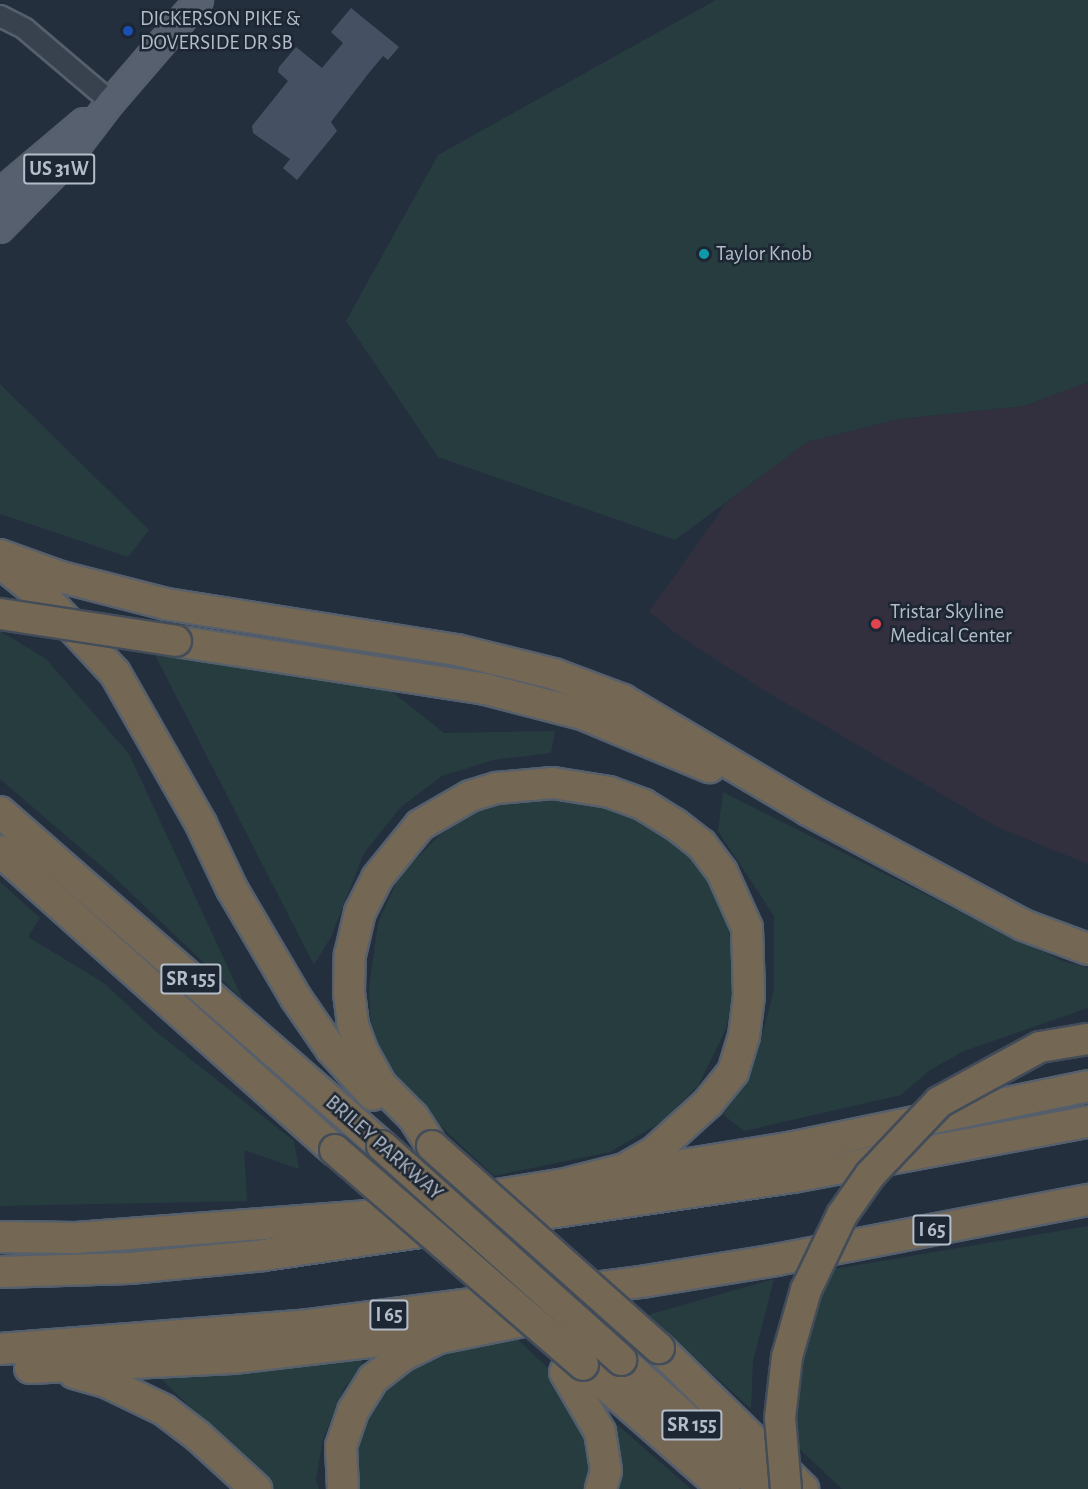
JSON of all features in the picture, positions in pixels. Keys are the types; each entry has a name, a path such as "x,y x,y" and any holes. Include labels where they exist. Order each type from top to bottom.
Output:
{"highway":[{"path":"0,555 61,577 166,604 457,650 554,674 623,700 808,810 1023,926 1088,950"},
{"path":"0,562 48,601 116,673 201,825 231,889 296,998 331,1050 363,1085 659,1348 803,1489"},
{"path":"0,614 485,689 582,714 808,810"},
{"path":"432,1146 413,1117 381,1085 363,1053 353,1025 349,994 350,955 360,912 368,895 393,853 420,825 470,795 497,788 552,783 609,792 644,805 675,824 701,844 722,872 747,928 749,996 744,1036 733,1072 708,1103 654,1152 624,1169 569,1183"},
{"name":"BRILEY PARKWAY","path":"0,812 382,1146 764,1489"},
{"name":"BRILEY PARKWAY","path":"6,858 475,1272 574,1369"},
{"path":"786,1489 780,1418 787,1357 806,1290 853,1199 870,1174 939,1102 1040,1047 1088,1040"},
{"path":"0,1237 76,1238 368,1216 794,1148 1088,1086"},
{"path":"0,1272 130,1268 264,1255 793,1177 1088,1122"},
{"name":"I 65","path":"0,1349 302,1326 776,1260 1088,1200"},
{"path":"343,1489 341,1446 353,1411 373,1379 402,1356 439,1338 661,1294 776,1260"},
{"path":"0,1368 233,1358 492,1327"},
{"path":"30,1368 82,1375 144,1400 198,1436 256,1489"},
{"path":"574,1369 600,1432 606,1472 601,1489"},
{"name":"SR 155","path":"574,1369 724,1489"}],"main road":[{"name":"US 31W","path":"0,228 62,166 111,102 199,0"},
{"name":"US 31W","path":"0,193 111,102"}],"street":[{"path":"0,16 25,29 111,102"}],"shaded area":[{"name":"Tristar Skyline Medical Center","path":"1088,382 1088,864 1001,829 762,689 678,635 649,612 727,502 806,442 899,419 1024,406"}],"green space":[{"path":"716,0 1088,0 1088,382 1024,406 899,419 807,442 675,540 438,457 346,321 438,155"},
{"path":"0,384 149,530 128,557 0,514"},
{"path":"0,631 46,659 129,754 243,1000 113,876 0,779"},
{"path":"153,651 390,690 444,733 555,731 551,753 494,760 442,776 400,808 364,853 331,937 314,965"},
{"path":"527,791 592,796 677,837 708,872 727,919 736,980 726,1029 698,1086 660,1123 610,1152 494,1176 417,1104 385,1068 371,1034 369,988 378,923 399,876 441,834 485,805"},
{"path":"723,792 988,926 1063,961 1088,968 1088,1008 964,1051 930,1070 901,1095 744,1131 722,1114 757,1054 774,990 774,916 718,831"},
{"path":"0,882 40,918 28,937 104,983 155,1031 294,1141 299,1169 244,1150 247,1201 0,1206"},
{"path":"1088,1226 1088,1489 842,1489 791,1441 791,1376 822,1271"},
{"path":"774,1279 753,1361 751,1409 648,1315"},
{"path":"512,1334 553,1373 594,1447 592,1489 353,1489 354,1444 375,1401 409,1370 477,1343"},
{"path":"361,1357 362,1365 344,1389 323,1439 316,1479 319,1489 274,1489 159,1377 166,1373"},
{"path":"612,1420 691,1489 616,1489 619,1471"}],"building":[{"path":"351,8 399,47 388,60 383,56 331,122 337,131 297,180 283,168 290,159 253,133 252,126 288,81 278,72 279,67 296,47 322,68 343,43 331,32"}],"place":[{"name":"DICKERSON PIKE & DOVERSIDE DR SB","path":"128,31"},
{"name":"Taylor Knob","path":"704,254"},
{"name":"Tristar Skyline Medical Center","path":"876,624"}]}
